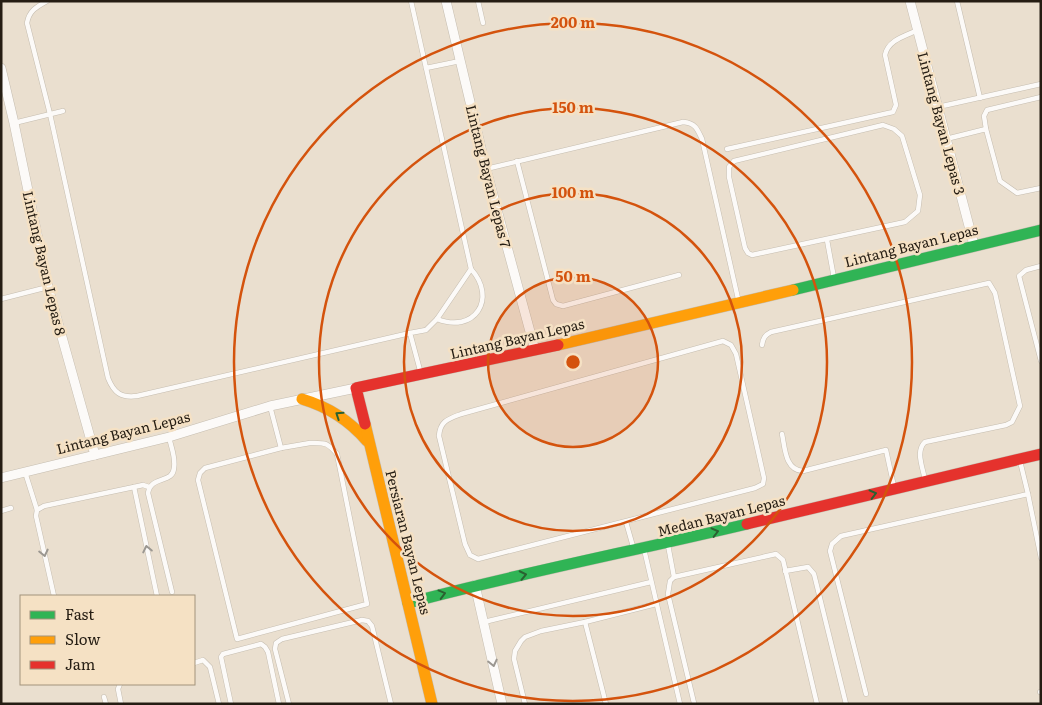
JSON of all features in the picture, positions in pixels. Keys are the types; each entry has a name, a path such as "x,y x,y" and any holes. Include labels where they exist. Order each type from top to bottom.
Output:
{"street":[{"name":"Lintang Bayan Lepas 7","path":"446,1 486,169 535,350"},
{"name":"Lintang Bayan Lepas 3","path":"910,1 974,245"},
{"name":"Lintang Bayan Lepas 8","path":"1,68 48,288 95,455"},
{"name":"Lintang Bayan Lepas","path":"1,478 169,437 270,406 535,350 1041,230"},
{"name":"Persiaran Bayan Lepas","path":"356,388 432,704"},
{"path":"302,399 322,405 340,414 356,427 369,443"},
{"name":"Medan Bayan Lepas","path":"408,603 475,586 668,544 1041,454"},
{"path":"475,586 502,704"}],"lane":[{"path":"47,1 36,7 28,15 27,23 50,114 108,378 112,387 121,395 127,397 137,396 426,330 437,319 471,269"},
{"path":"411,1 471,269 479,278 483,289 483,300 478,311 470,319 459,324 448,324 437,319"},
{"path":"478,1 483,24"},
{"path":"957,1 980,98"},
{"path":"727,149 893,112 896,105 885,55 886,48 892,42 918,30"},
{"path":"426,68 460,62"},
{"path":"938,107 1041,84"},
{"path":"1041,97 987,110 984,116 1000,182 1017,193 1041,188"},
{"path":"14,123 63,111"},
{"path":"486,169 683,122 691,123 697,127 702,138 739,303"},
{"path":"883,125 894,129 902,136 920,195 918,212 906,222 827,240 752,255 748,253 732,198 729,167 734,161 883,125"},
{"path":"946,139 986,129"},
{"path":"517,161 552,300 556,304 563,306 679,275"},
{"path":"827,240 834,280"},
{"path":"1041,266 1026,270 1019,276 1019,282 1041,361"},
{"path":"762,344 766,334 771,332 989,282 995,293 1020,406 1012,422 1006,425 925,442 920,446 919,452 926,481"},
{"path":"1,299 48,288"},
{"path":"410,334 421,374"},
{"path":"723,341 731,345 736,354 764,478 763,484 755,488 626,522 478,559 470,555 465,544 439,436 440,427 447,419 461,414 723,341"},
{"path":"270,406 281,448"},
{"path":"782,434 788,462 791,468 797,471 886,450 894,489"},
{"path":"169,437 175,470 172,476 153,483 149,487 148,493 172,592"},
{"path":"310,443 325,443 330,445 337,454 367,604 237,639 198,480 200,473 205,468 281,448 310,443"},
{"path":"1020,459 1041,558"},
{"path":"25,472 37,510 36,516 54,595"},
{"path":"37,510 44,506 134,486 143,485 149,487"},
{"path":"134,486 157,595"},
{"path":"866,694 830,551 832,544 846,534 1028,494"},
{"path":"1,511 11,508"},
{"path":"626,522 651,582 680,704"},
{"path":"668,544 674,577"},
{"path":"694,702 668,594 670,582 674,577 776,554 781,558 785,571 817,704"},
{"path":"785,571 808,567 814,574 846,704"},
{"path":"484,622 651,582"},
{"path":"525,704 514,660 515,651 525,637 541,631 656,604"},
{"path":"289,704 275,649 278,640 362,620 368,621 372,626 391,704"},
{"path":"585,622 606,704"},
{"path":"231,704 220,657 224,654 261,644 268,652 279,704"},
{"path":"195,662 203,660 210,667 219,704"},
{"path":"120,685 118,689 121,704"},
{"path":"104,697 106,704"}],"traffic: fast":[{"path":"793,290 1041,230"},
{"path":"408,603 747,524"}],"traffic: slow":[{"path":"558,345 793,290"},
{"path":"302,399 338,415 367,441"},
{"path":"365,424 432,704"}],"traffic: jam":[{"path":"365,424 356,388 558,345"},
{"path":"747,524 1041,454"}]}
